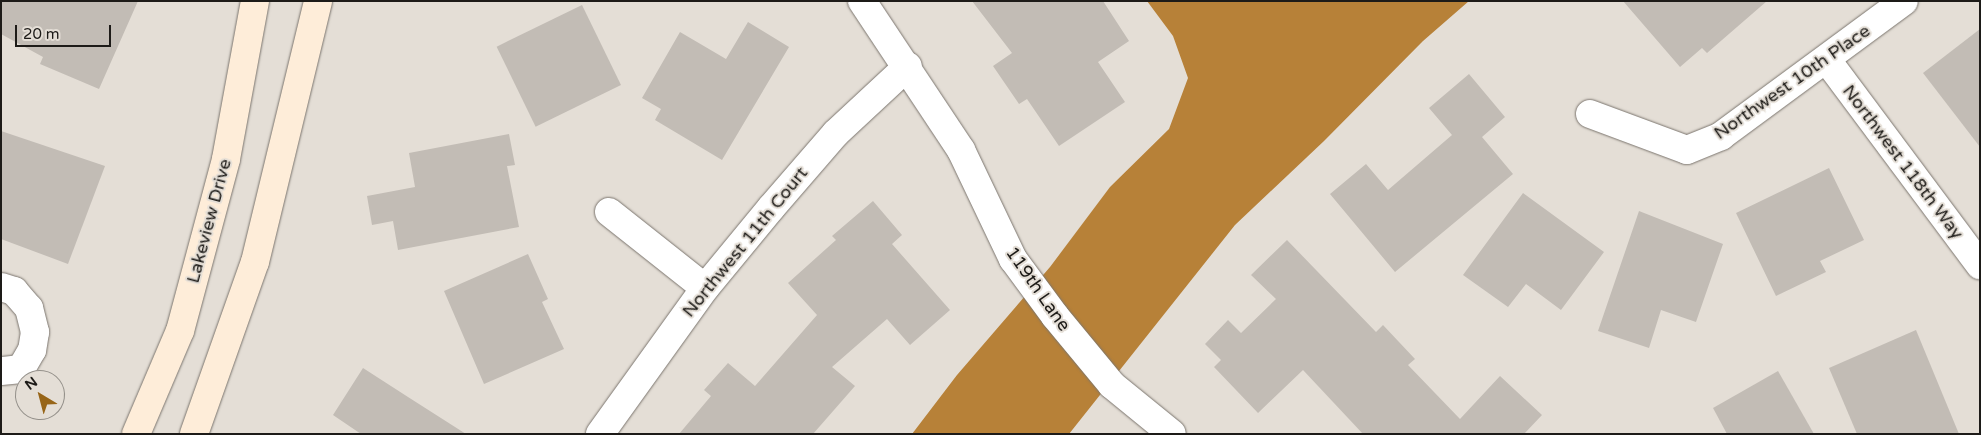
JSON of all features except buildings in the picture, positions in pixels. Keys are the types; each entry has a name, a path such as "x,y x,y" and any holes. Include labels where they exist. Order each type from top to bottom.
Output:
{"street":[{"name":"Lakeview Drive","path":"136,434 180,331 226,158 255,1"},
{"path":"194,434 255,262 318,1"},
{"name":"119th Lane","path":"862,1 908,66 961,150 1013,259 1055,316 1112,385 1172,434"},
{"name":"Northwest 10th Place","path":"1590,114 1687,150 1722,136 1827,60 1904,1"},
{"name":"Northwest 118th Way","path":"1827,60 1980,265"},
{"name":"Northwest 11th Court","path":"600,434 705,288 836,133 908,66"},
{"path":"609,212 705,288"},
{"path":"1,287 14,291 30,308 35,332 32,350 21,369 1,371"}],"shaded area":[{"path":"1147,1 1469,1 1423,41 1324,141 1235,225 1069,434 912,434 957,375 1050,267 1110,187 1169,129 1188,78 1173,36"}]}
